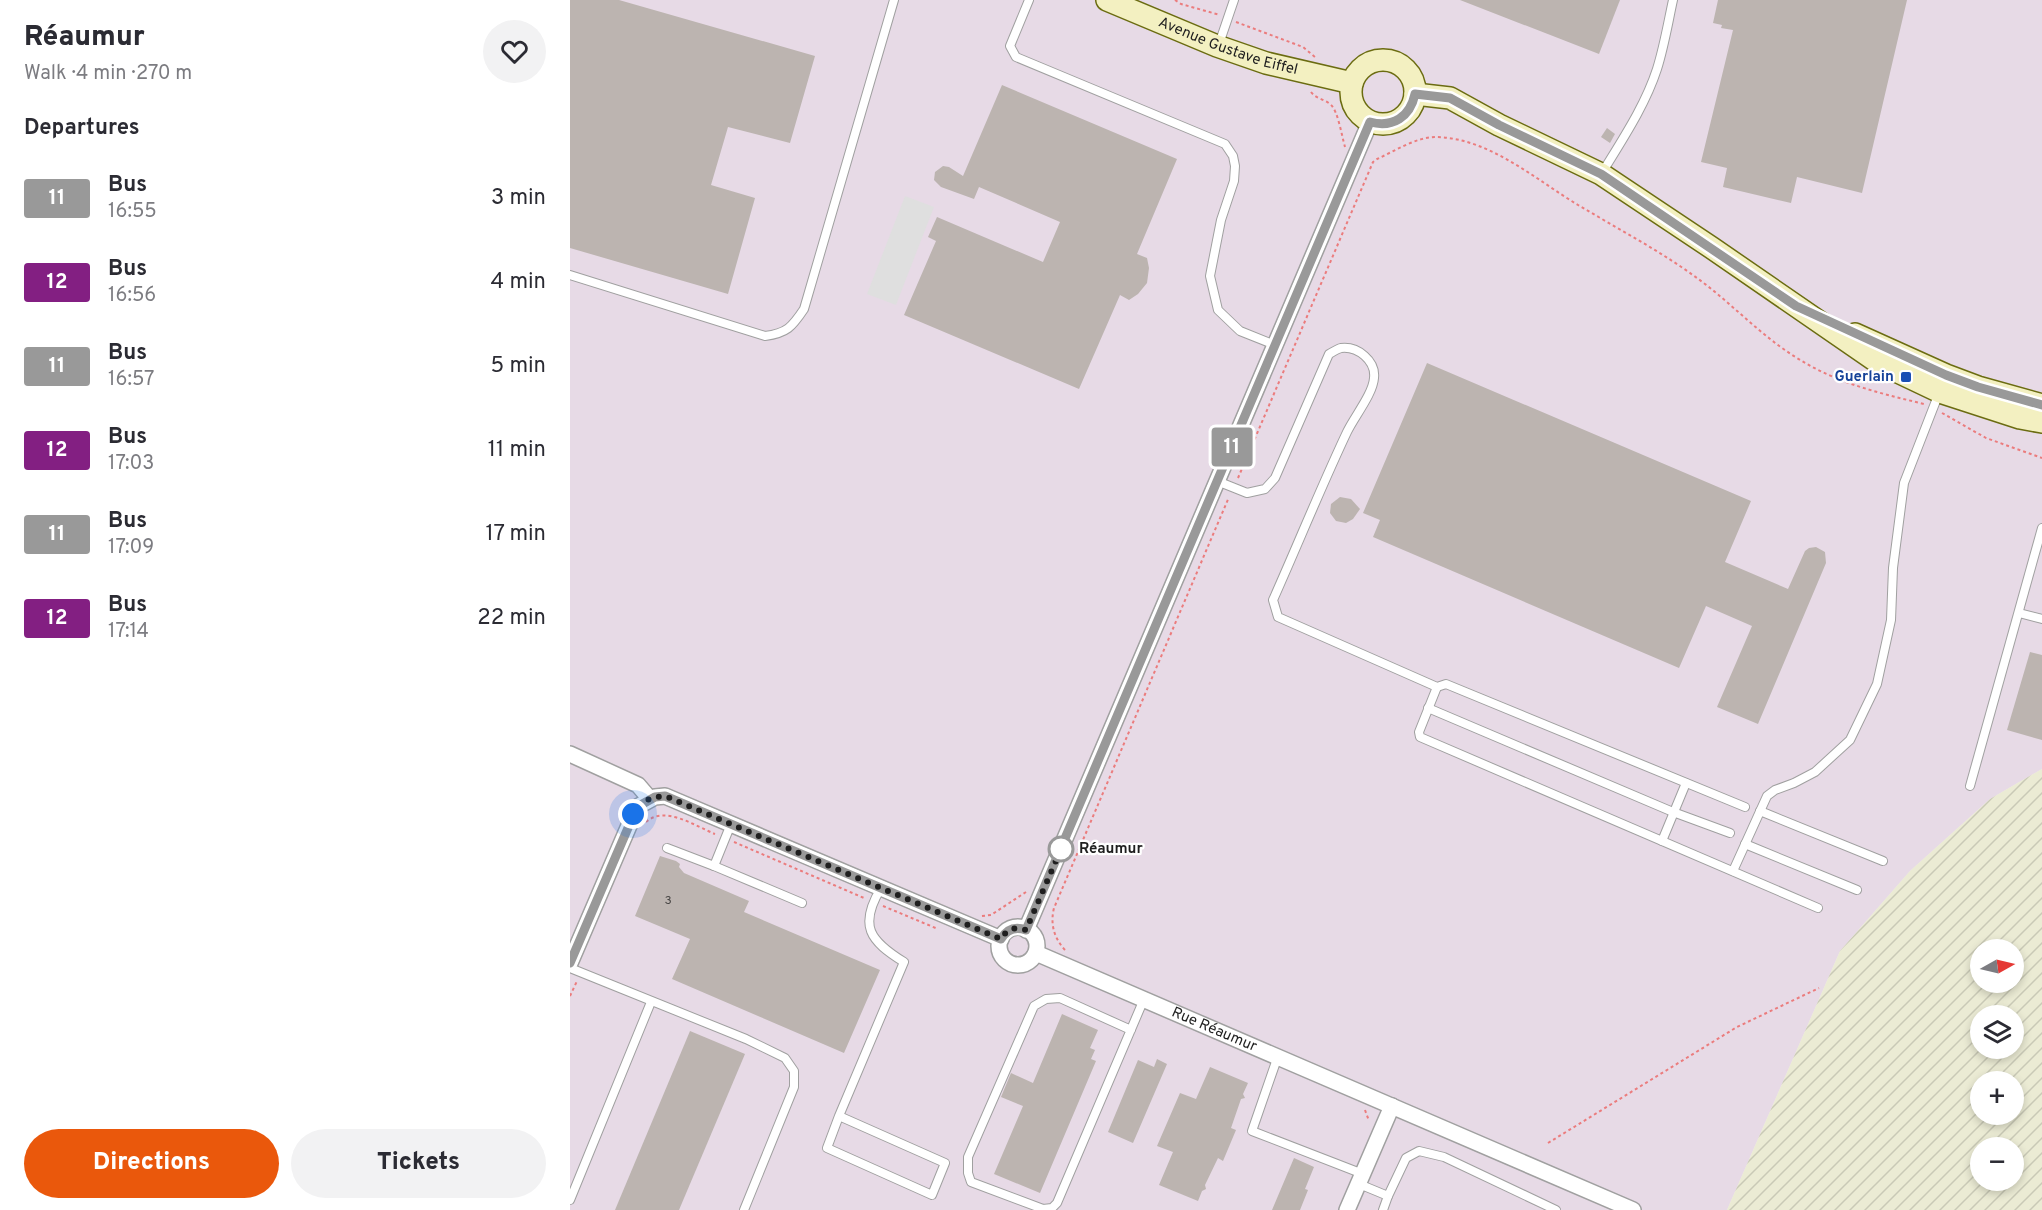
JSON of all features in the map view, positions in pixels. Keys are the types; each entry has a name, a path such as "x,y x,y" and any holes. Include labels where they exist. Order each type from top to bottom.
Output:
{"street":[{"name":"Avenue Gustave Eiffel","path":"1107,0 1266,63 1353,83"},
{"path":"1373,62 1394,62 1402,67 1414,84 1415,94 1408,113 1400,120 1390,123 1370,122 1362,117 1352,101 1353,83 1357,74 1373,62"},
{"path":"1415,94 1450,98 1499,125 1601,174 1796,306 1941,389 2020,418 2042,422"},
{"path":"1026,930 1370,122"},
{"path":"1941,389 1978,387 2042,405"},
{"path":"570,754 639,785 650,799"},
{"path":"570,963 637,807 650,799 665,796 1001,939"},
{"path":"1014,928 1026,930 1035,937 1036,954 1022,965 1011,964 1006,961 1000,951 1001,939 1014,928"},
{"name":"Rue Réaumur","path":"1036,954 1633,1210"},
{"path":"1347,1210 1392,1106"}],"lane":[{"path":"570,275 765,336 779,334 792,326 804,309 894,0"},
{"path":"1029,0 1010,46 1016,57 1225,144 1233,156 1235,166 1234,181 1221,220 1210,276 1218,310 1240,331 1275,345"},
{"path":"1219,46 1234,0"},
{"path":"1601,174 1649,88 1657,68 1673,0"},
{"path":"1217,481 1247,493 1265,489 1275,478 1329,354 1339,348 1359,352 1368,359 1374,379 1348,430 1273,600 1278,617 1437,687 1446,684 1745,807"},
{"path":"1733,871 1767,796 1815,772 1850,740 1877,684 1891,620 1893,568 1904,483 1941,389"},
{"path":"1970,786 2042,528"},
{"path":"2019,613 2042,619"},
{"path":"1437,687 1419,732 1420,737 1818,908"},
{"path":"1428,708 1674,812 1730,833"},
{"path":"1662,841 1686,783"},
{"path":"1760,811 1883,861"},
{"path":"714,866 731,824"},
{"path":"1745,844 1857,890"},
{"path":"667,848 802,903"},
{"path":"838,1116 945,1163 932,1195 827,1148 838,1116 904,962 883,949 874,938 868,920 869,910 881,888"},
{"path":"570,968 746,1039 785,1058 794,1071 794,1087 744,1210"},
{"path":"1131,1030 1060,998 1046,999 1034,1006 968,1157 968,1173 971,1182 1043,1209 1052,1208 1057,1203 1131,1030 1143,999"},
{"path":"570,1200 651,1002"},
{"path":"1278,1056 1252,1131 1361,1179 1388,1196"},
{"path":"1383,1210 1406,1158 1419,1151 1444,1157 1556,1210"}],"path":[{"path":"1065,882 1373,162 1420,140 1434,137 1453,139 1479,146 1507,161 1633,237 1704,284 1795,358 1828,376 1862,389 1941,389 1986,438 2042,458"},
{"path":"1548,1143 1737,1027 1819,988"}],"shaded area":[{"path":"570,0 2042,0 2042,769 1990,799 1910,871 1840,951 1727,1210 570,1210"},
{"path":"905,196 934,207 896,305 867,294"}],"green space":[{"path":"2042,769 2042,1210 1727,1210 1840,951 1910,871 1990,799"}],"building":[{"path":"570,0 619,0 815,56 790,143 728,127 711,185 755,198 728,294 570,248"},
{"path":"1460,0 1620,0 1599,54"},
{"path":"1718,0 1907,0 1862,193 1797,177 1791,203 1723,187 1727,168 1701,162 1733,30 1721,28 1722,25 1713,23"},
{"path":"1002,85 1177,159 1137,254 1147,258 1149,268 1147,283 1138,294 1129,300 1120,295 1079,389 904,315 936,241 928,237 937,217 1043,262 1060,222 979,187 974,199 941,187 934,180 935,172 943,166 963,176"},
{"path":"1607,128 1615,134 1610,143 1601,137"},
{"path":"1427,363 1751,501 1725,562 1788,589 1805,551 1816,547 1825,552 1826,563 1758,724 1717,707 1752,626 1706,606 1679,668 1373,537 1380,520 1363,513"},
{"path":"1340,497 1351,499 1360,509 1353,519 1346,523 1336,521 1330,513 1331,504"},
{"path":"2030,652 2042,655 2042,740 2007,730"},
{"path":"660,856 676,861 684,873 749,901 744,912 880,970 844,1053 672,979 690,939 635,916"},
{"path":"1062,1014 1098,1030 1090,1048 1095,1050 1091,1059 1096,1061 1040,1193 994,1174 1023,1106 1001,1097 1011,1073 1033,1083"},
{"path":"690,1031 745,1054 679,1210 615,1210"},
{"path":"1157,1059 1167,1064 1133,1143 1108,1132 1138,1060 1154,1067"},
{"path":"1210,1067 1248,1083 1243,1094 1245,1098 1241,1099 1231,1128 1236,1130 1223,1161 1218,1158 1205,1185 1206,1189 1202,1191 1198,1201 1159,1185 1173,1152 1157,1146 1180,1093 1196,1099"},
{"path":"1294,1158 1314,1167 1300,1210 1272,1210"}],"bus line":[{"name":"11","path":"570,963 637,807 655,797 665,796 1001,939 1004,934 1014,928 1026,930 1370,122 1380,124 1400,120 1408,113 1415,94 1450,98 1499,125 1601,174 1796,306 1946,375 1978,387 2042,405"}],"place":[{"name":"Guerlain","path":"1906,377"},
{"name":"Réaumur","path":"1061,849"}],"route":[{"path":"633,814 637,807 645,801 665,796 1001,939 1004,934 1014,928 1026,930 1061,849"}]}
